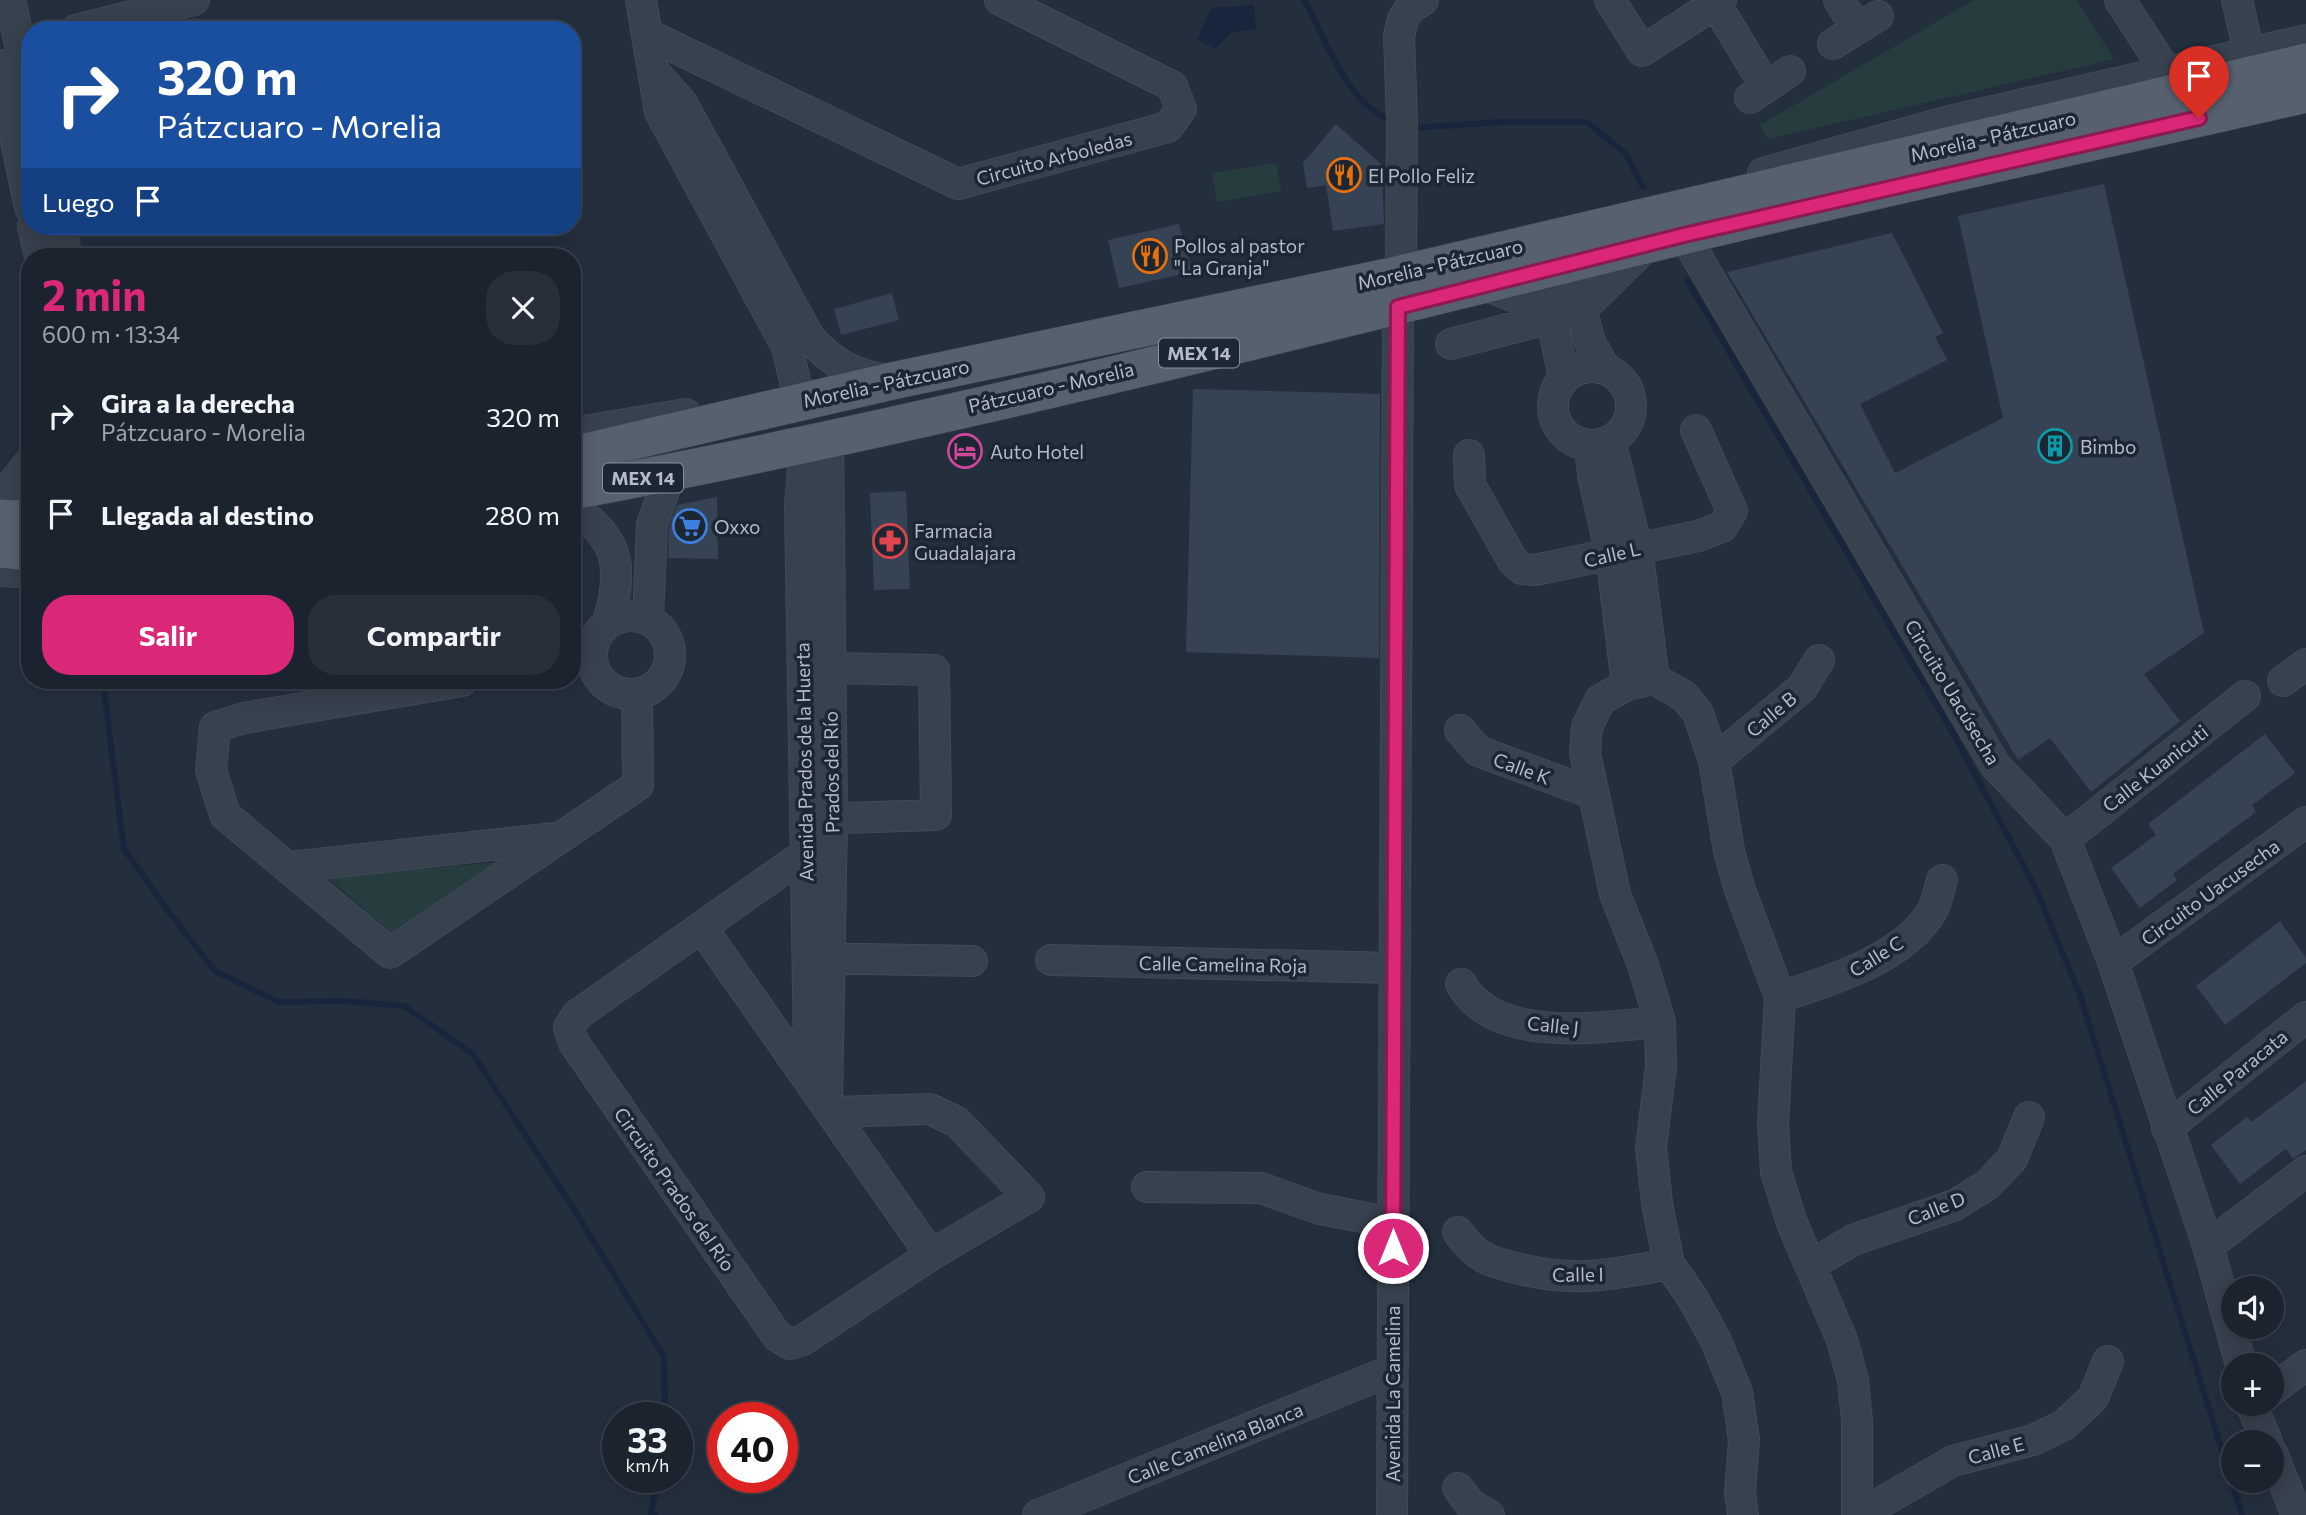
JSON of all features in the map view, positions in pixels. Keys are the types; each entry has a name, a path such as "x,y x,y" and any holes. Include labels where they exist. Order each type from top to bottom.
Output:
{"main road":[{"name":"Morelia - Pátzcuaro","path":"581,453 892,381 1399,290 1688,220 2306,62"},
{"name":"Pátzcuaro - Morelia","path":"581,500 713,465 817,442 1399,290 1488,286 1556,269 1648,244 1688,220 2306,94"},
{"path":"10,495 21,509"},
{"path":"0,550 21,551"}],"street":[{"path":"10,0 12,50 20,116"},
{"path":"111,21 194,0"},
{"path":"641,0 655,73 682,103 785,318 787,347 800,402"},
{"name":"Circuito Arboledas","path":"649,35 958,184 1168,127 1181,109 1172,86 1000,0"},
{"name":"Avenida La Camelina","path":"1392,1515 1402,120 1399,36 1403,19 1410,8 1423,0"},
{"path":"1610,0 1642,51 1718,2 1769,86"},
{"path":"1839,0 1856,29"},
{"path":"2120,0 2165,70"},
{"path":"2237,0 2249,52"},
{"path":"1688,220 1750,177 1807,160 1953,120 2306,40"},
{"path":"12,50 21,70"},
{"name":"Circuito Uacúsecha","path":"1688,220 1995,765 2065,839 2113,962 2208,1246 2238,1353"},
{"path":"1451,344 1561,314 1648,244"},
{"path":"1488,286 1561,314 1590,342 1605,369 1624,385 1630,410 1620,433 1600,443 1566,435 1553,414 1553,401 1564,378 1561,314 1556,269"},
{"path":"785,318 834,362 867,377 892,381"},
{"path":"1564,378 1583,368 1605,369"},
{"path":"581,431 677,413 724,420"},
{"name":"Calle L","path":"1469,455 1470,485 1513,561 1522,569 1535,570 1698,536 1722,527 1732,511 1696,430"},
{"name":"Prados del Río","path":"817,442 830,668 819,818 819,958 830,1108"},
{"name":"Avenida Prados de la Huerta","path":"809,1080 819,958 805,854 819,818 800,506 817,442"},
{"path":"1600,443 1624,551 1641,682"},
{"path":"581,500 667,483 713,465"},
{"path":"10,495 21,477"},
{"path":"648,620 652,524 667,483"},
{"path":"581,510 606,536 618,571 607,624 582,660 612,690 637,694 659,683 670,661 666,637 648,620 634,616 607,624"},
{"path":"0,571 21,572"},
{"name":"Calle B","path":"1714,761 1802,688 1819,660"},
{"path":"819,818 936,815 934,670 830,668"},
{"path":"1743,1515 1740,1493 1744,1440 1737,1392 1715,1339 1692,1297 1669,1264 1657,1203 1651,1148 1661,1066 1660,1022 1643,965 1615,894 1585,753 1587,727 1600,700 1641,682 1684,696 1698,713 1714,761 1729,851 1740,890 1780,997 1773,1123 1776,1172 1792,1223 1842,1339 1853,1380 1857,1421 1858,1515"},
{"path":"415,689 244,718 215,727 211,770 225,814 390,953 638,785 637,694"},
{"name":"Calle Kuanicuti","path":"2065,839 2245,696"},
{"name":"Calle K","path":"1460,730 1478,751 1592,793"},
{"name":"Circuito Uacusecha","path":"2113,962 2306,822"},
{"path":"291,867 559,837"},
{"name":"Circuito Prados del Río","path":"805,854 577,1016 569,1028 573,1043 769,1325 777,1336 790,1344 803,1340 931,1255 1029,1197 957,1122 930,1110 830,1108"},
{"name":"Calle C","path":"1780,997 1845,976 1878,959 1913,932 1933,910 1942,880"},
{"path":"702,928 931,1255"},
{"path":"819,958 972,961"},
{"name":"Calle Camelina Roja","path":"1051,960 1395,968"},
{"name":"Calle J","path":"1461,984 1469,998 1480,1007 1514,1021 1573,1030 1660,1022"},
{"name":"Calle Paracata","path":"2167,1128 2306,1017"},
{"name":"Calle D","path":"1811,1265 1853,1240 1955,1205 1987,1185 2011,1159 2029,1117"},
{"path":"2208,1246 2306,1171"},
{"path":"1147,1187 1261,1188 1320,1209 1393,1223"},
{"name":"Calle I","path":"1458,1233 1479,1256 1555,1278 1596,1277 1669,1264"},
{"name":"Calle E","path":"1858,1515 1953,1461 2033,1440 2064,1425 2093,1398 2108,1361"},
{"path":"2284,1381 2306,1365"},
{"name":"Calle Camelina Blanca","path":"1038,1515 1392,1370"},
{"path":"2284,1483 2297,1515"},
{"path":"1458,1488 1470,1504 1489,1515"}],"green space":[{"path":"1974,0 2076,0 2114,59 1768,139 1760,125"},
{"path":"1276,163 1281,191 1217,202 1212,173"},
{"path":"500,862 391,933 327,877"}],"water":[{"path":"1254,5 1256,29 1231,33 1215,49 1197,39 1211,8"}],"building":[{"name":"El Pollo Feliz","path":"1336,124 1382,165 1384,224 1333,231 1326,185 1307,188 1303,163"},
{"name":"Bimbo","path":"2104,184 2204,633 2144,674 2180,721 2091,792 2050,738 2018,760 1727,272 1892,233 1943,333 1935,337 1947,360 1860,404 1895,473 2003,418 1958,216"},
{"name":"Pollos al pastor \"La Granja\"","path":"1179,224 1192,272 1119,288 1108,240"},
{"path":"892,293 899,320 841,335 834,309"},
{"path":"1193,389 1380,394 1379,658 1186,652"},
{"name":"Farmacia Guadalajara","path":"906,491 910,589 874,590 870,493"},
{"name":"Oxxo","path":"717,497 718,559 668,558 669,527 677,505"},
{"path":"2265,734 2295,773 2252,805 2256,812 2173,874 2177,880 2140,908 2111,868 2156,835 2148,824"},
{"path":"2280,921 2306,958 2306,963 2225,1025 2196,986"},
{"path":"2306,1081 2306,1150 2293,1159 2286,1149 2240,1184 2211,1145 2247,1117 2251,1122"}],"waterway":[{"path":"1304,0 1350,86 1377,113 1394,122"},
{"path":"1411,128 1502,122 1587,122 1625,153 1643,187"},
{"path":"1687,280 1954,735 2035,887 2080,995 2242,1515"},
{"path":"104,689 124,849 215,971 279,1002 342,1001 404,1006 472,1053 577,1214 664,1357 665,1402"},
{"path":"655,1493 651,1513 655,1515"}],"place":[{"name":"El Pollo Feliz","path":"1344,175"},
{"name":"Pollos al pastor \"La Granja\"","path":"1150,256"},
{"name":"Bimbo","path":"2055,446"},
{"name":"Auto Hotel","path":"965,451"},
{"name":"Oxxo","path":"690,526"},
{"name":"Farmacia Guadalajara","path":"890,541"}],"route":[{"path":"1393,1248 1398,307 1684,235 2199,118"}]}
